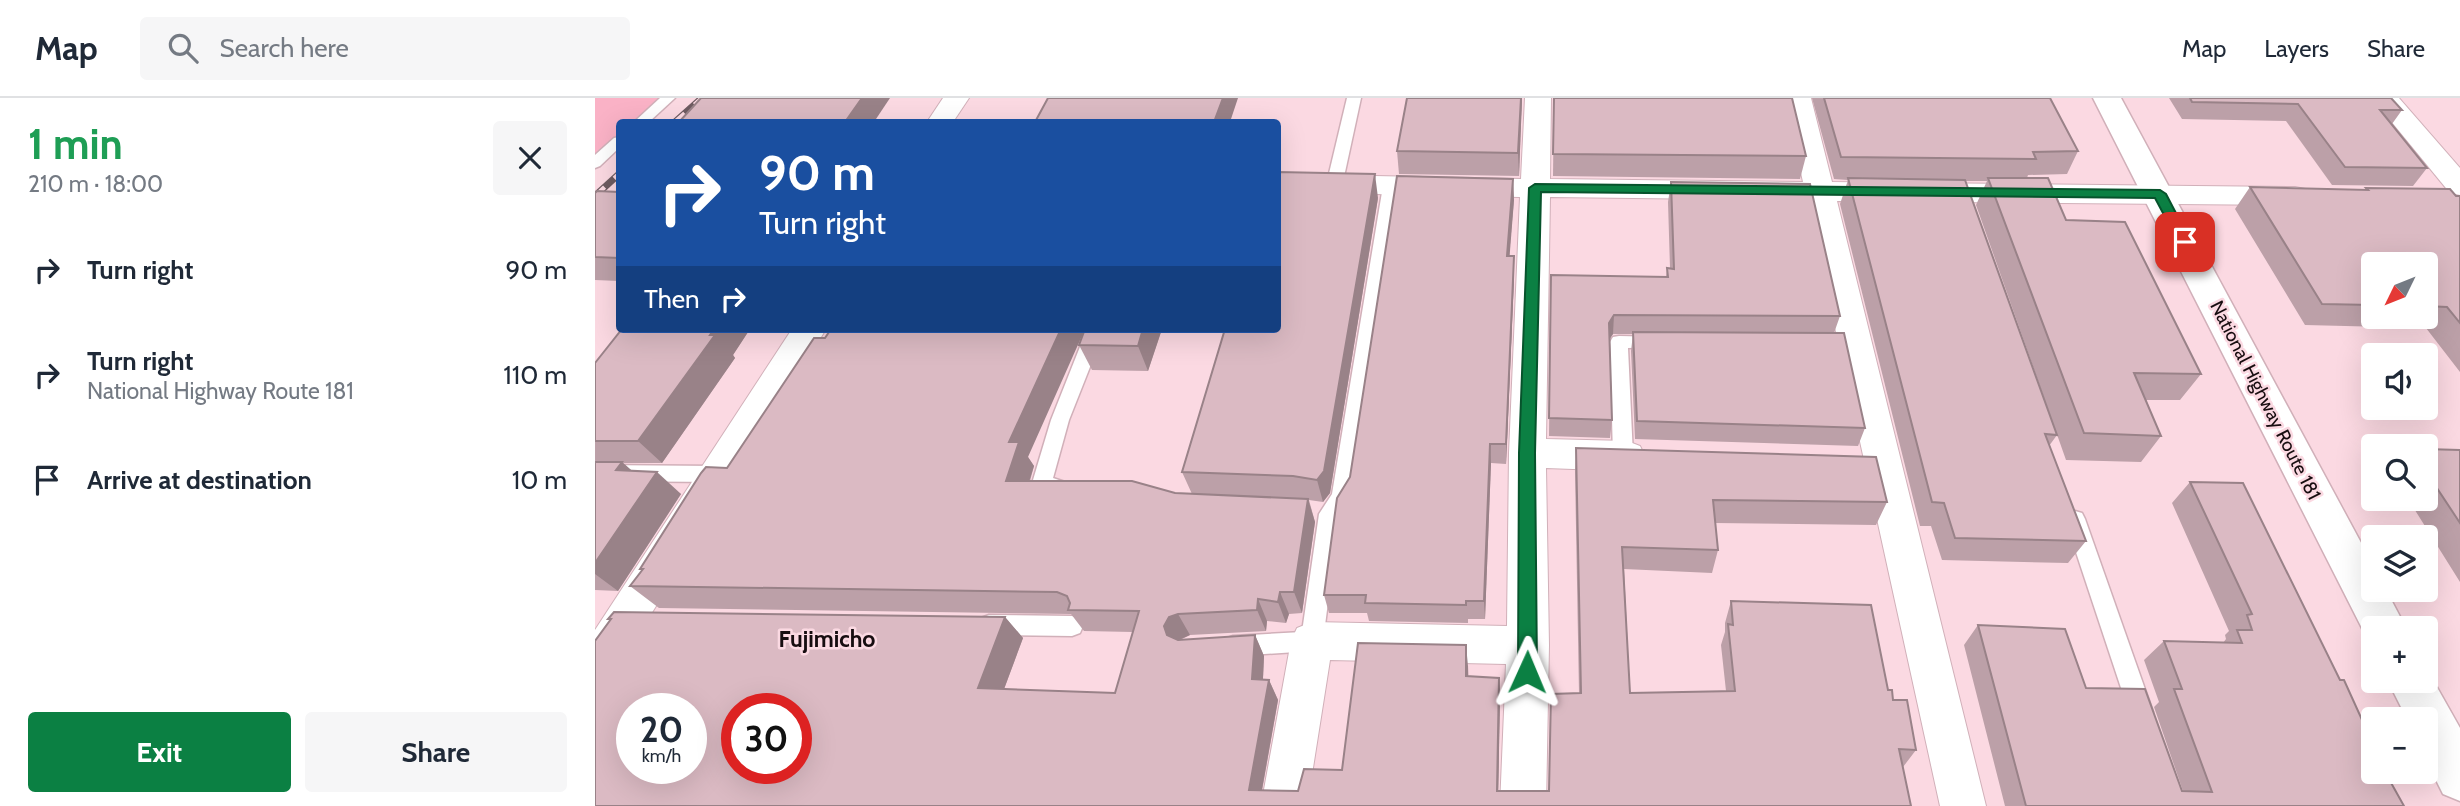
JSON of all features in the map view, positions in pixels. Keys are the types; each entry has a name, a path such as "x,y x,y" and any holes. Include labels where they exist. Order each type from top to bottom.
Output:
{"highway":[{"name":"National Highway Route 181","path":"2107,98 2160,194 2377,616"},
{"path":"2417,693 2460,776"}],"street":[{"path":"942,119 956,98"},
{"path":"1523,806 1528,645 1527,453 1538,98"},
{"path":"1798,98 1848,344 1883,464 1963,806"},
{"path":"2385,98 2460,186"},
{"path":"1281,183 1819,191 1966,205 2160,194 2323,197"},
{"path":"595,667 639,620 717,474 806,333"},
{"path":"1527,453 1664,457"},
{"path":"1842,463 1883,464"},
{"path":"1284,806 1312,641 1528,645"}],"lane":[{"path":"644,119 669,98"},
{"path":"1334,186 1353,98"},
{"path":"595,163 616,144"},
{"path":"1217,647 1312,641 1319,512 1342,496 1391,186"},
{"path":"1084,491 1057,490 1049,487 1043,480 1060,420 1094,333"},
{"path":"1623,456 1619,342 1675,342"},
{"path":"595,473 717,474"},
{"path":"2070,506 2147,728"},
{"path":"974,625 1072,626"}],"shaded area":[{"path":"595,98 662,98 637,119 616,119 616,138 595,156"}],"building":[{"path":"701,98 862,98 847,119 682,119"},
{"path":"1048,98 1223,98 1215,119 1037,119"},
{"path":"1407,98 1521,98 1518,153 1397,151"},
{"path":"1554,98 1792,98 1806,156 1553,154"},
{"path":"1824,98 2050,98 2078,151 2033,152 2036,159 1841,157"},
{"path":"2190,98 2391,98 2402,110 2380,110 2427,168 2345,167 2298,104 2192,102"},
{"path":"1281,172 1375,174 1324,471 1317,480 1293,476 1182,472 1224,333 1281,333"},
{"path":"1397,176 1513,179 1507,256 1514,256 1506,444 1490,444 1484,601 1466,601 1466,605 1365,603 1366,595 1324,595 1337,498 1350,477"},
{"path":"1848,178 1965,180 2057,435 2045,434 2086,541 1955,538 1944,503 1932,502"},
{"path":"1988,178 2048,178 2066,220 2125,222 2201,374 2134,373 2161,436 2084,433"},
{"path":"1671,182 1810,184 1840,316 1614,315 1609,323 1612,420 1549,418 1551,275 1668,277 1667,268 1674,269"},
{"path":"2250,187 2450,189 2456,196 2460,196 2460,323 2447,307 2438,307 2438,252 2361,252 2361,305 2322,304"},
{"path":"616,192 616,258 595,257 595,193"},
{"path":"1633,332 1844,333 1865,428 1637,421"},
{"path":"619,333 715,335 638,441 595,441 595,363"},
{"path":"828,333 1059,333 1009,442 1019,442 1006,481 1132,481 1175,493 1308,499 1294,592 1280,592 1278,602 1258,599 1257,610 1178,614 1169,617 1164,626 1167,635 1178,640 1255,635 1252,679 1269,680 1249,790 1298,791 1304,769 1342,770 1358,643 1466,645 1466,676 1499,678 1497,791 1549,791 1551,694 1581,693 1576,448 1876,457 1887,502 1713,500 1718,550 1622,547 1630,693 1735,691 1728,624 1733,625 1731,601 1871,605 1888,690 1892,690 1893,700 1907,700 1916,750 1899,749 1911,806 595,806 595,641 614,612 1005,617 978,688 1115,693 1139,611 1068,610 1070,603 1067,596 1057,592 630,586 701,473 706,467 727,468 814,338 825,338"},
{"path":"1084,333 1142,333 1138,346 1079,345"},
{"path":"2438,449 2460,450 2460,523 2438,490"},
{"path":"595,462 622,462 616,470 657,472 595,563"},
{"path":"2190,482 2243,483 2361,718 2361,784 2392,784 2404,806 2026,806 1978,625 2065,629 2086,688 2145,689 2182,791 2212,792 2174,689 2182,689 2164,641 2242,643 2237,630 2252,630 2247,615 2252,614"}],"railway":[{"path":"678,119 702,98"},
{"path":"595,196 616,177"}],"district":[{"name":"Fujimicho","path":"827,639"}],"route":[{"path":"1527,672 1527,453 1535,188 2160,194 2185,242"}]}
